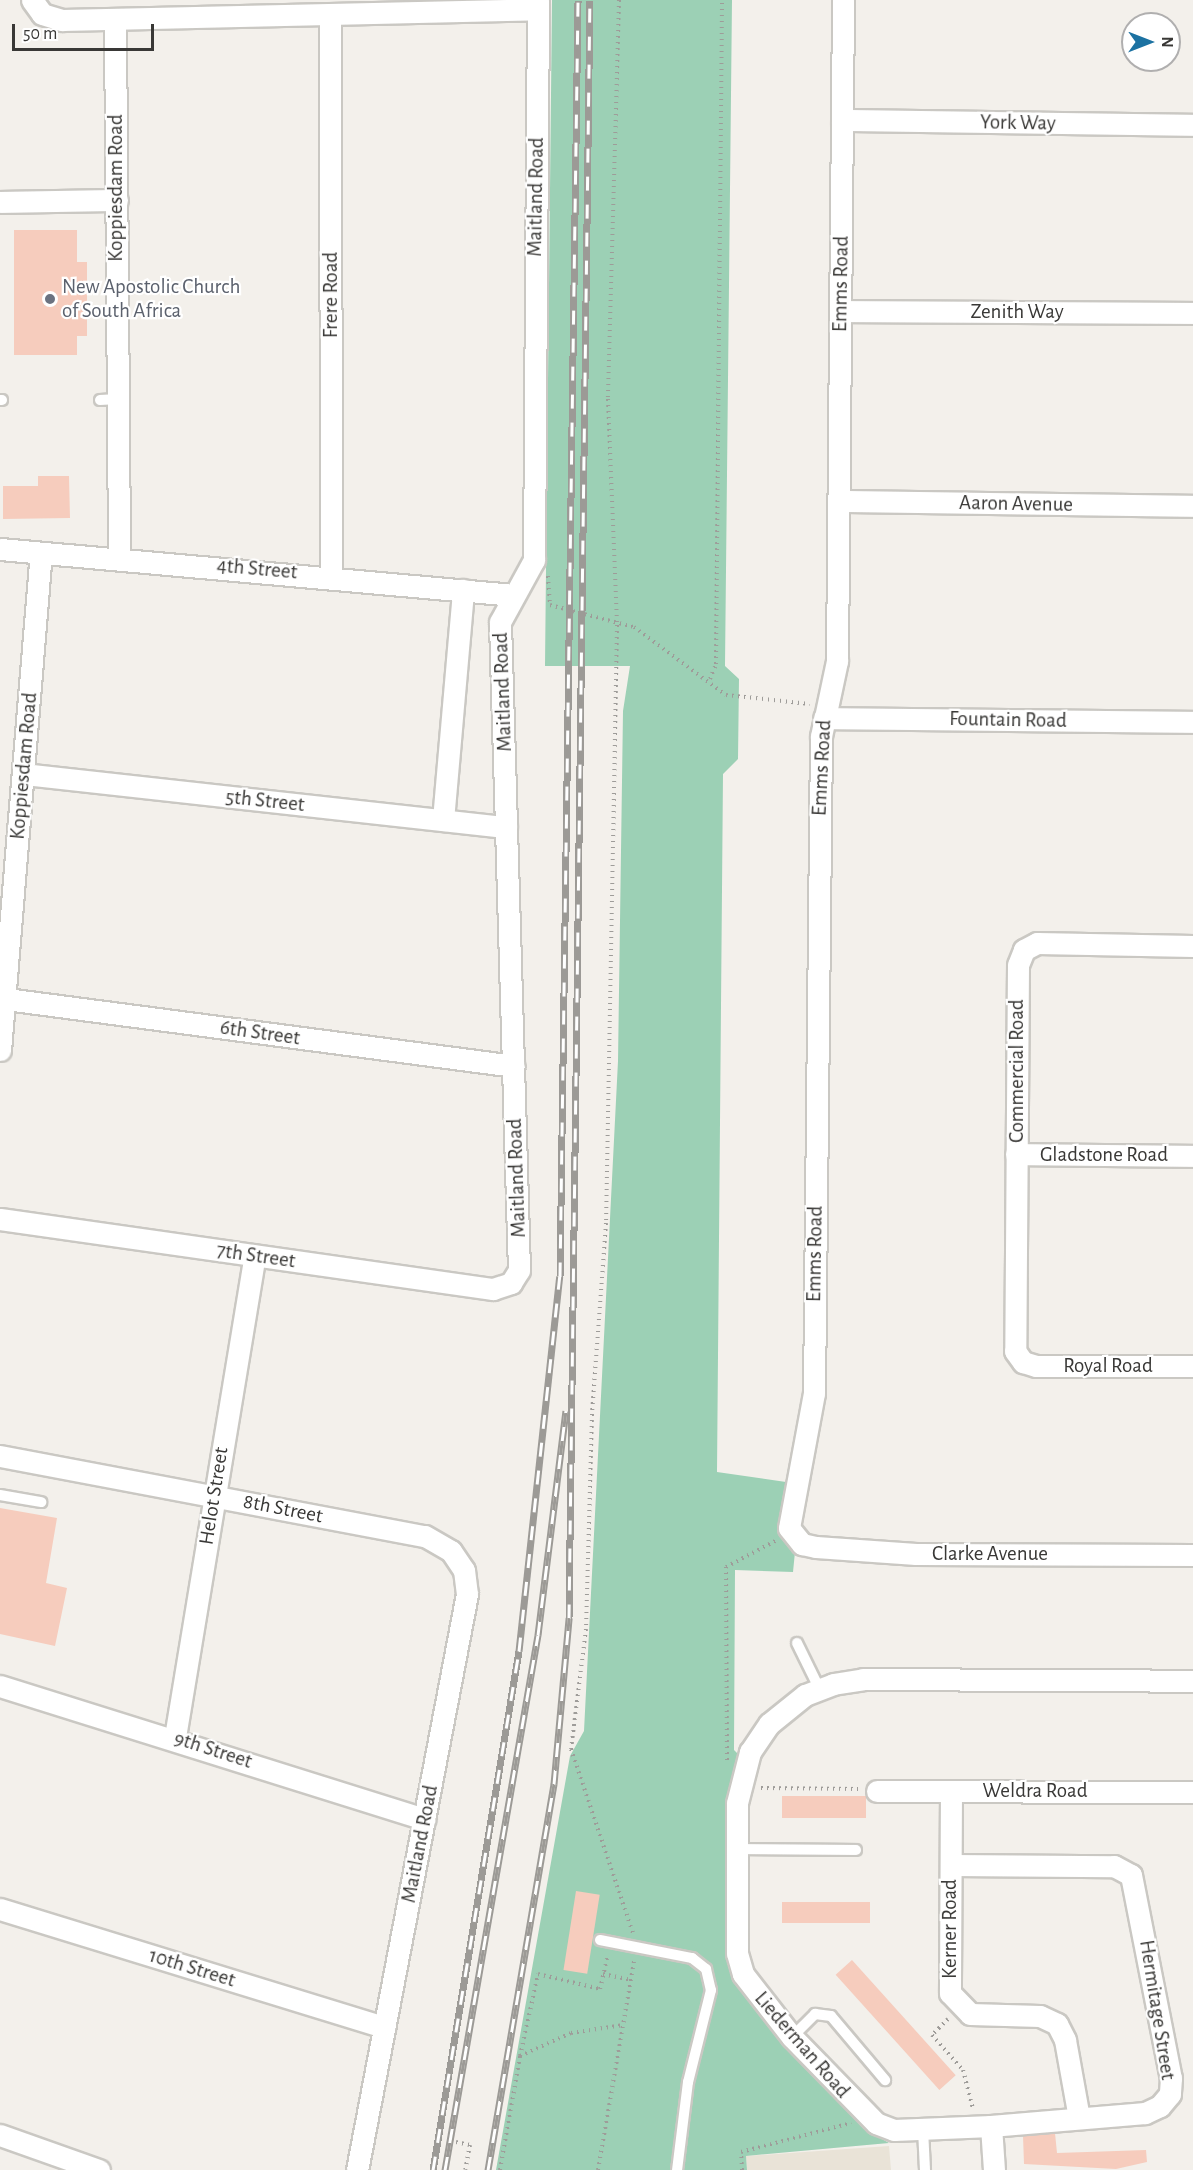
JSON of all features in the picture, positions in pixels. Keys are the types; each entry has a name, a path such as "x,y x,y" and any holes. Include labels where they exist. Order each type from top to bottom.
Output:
{"street":[{"path":"32,0 55,20 330,14 451,5 538,4"},
{"name":"Emms Road","path":"791,1534 788,1516 814,1393 825,711 837,661 843,0"},
{"name":"Maitland Road","path":"511,1283 520,1263 501,622 513,595 532,567 538,4"},
{"name":"Frere Road","path":"330,14 331,576"},
{"name":"Koppiesdam Road","path":"115,19 117,200 109,400 119,557"},
{"name":"York Way","path":"842,120 1193,125"},
{"path":"0,202 117,200"},
{"name":"Zenith Way","path":"840,311 1193,313"},
{"name":"Aaron Avenue","path":"838,501 1193,506"},
{"name":"4th Street","path":"0,549 331,576 513,595"},
{"name":"Koppiesdam Road","path":"0,1050 41,553"},
{"path":"443,820 463,590"},
{"name":"Fountain Road","path":"825,711 1193,722"},
{"name":"5th Street","path":"24,774 507,827"},
{"name":"Commercial Road","path":"1023,1362 1015,1351 1017,965 1024,950 1037,943 1193,946"},
{"name":"6th Street","path":"6,999 514,1066"},
{"name":"Gladstone Road","path":"1016,1155 1193,1156"},
{"name":"7th Street","path":"0,1219 493,1289 511,1283"},
{"name":"Helot Street","path":"175,1737 255,1256"},
{"name":"Royal Road","path":"1023,1362 1193,1366"},
{"name":"8th Street","path":"0,1456 425,1536"},
{"name":"Clarke Avenue","path":"791,1534 809,1547 916,1554 1193,1555"},
{"name":"Maitland Road","path":"357,2170 425,1819 467,1582 452,1551 425,1536"},
{"name":"Liederman Road","path":"876,2123 792,2037 756,1995 737,1953 738,1789 750,1752 769,1724 819,1688 863,1679 1193,1681"},
{"name":"9th Street","path":"0,1686 175,1737 425,1819"},
{"name":"Weldra Road","path":"877,1791 1193,1792"},
{"name":"Kerner Road","path":"951,1791 950,1985 959,2007 970,2014 1040,2016 1057,2024 1065,2040 1079,2118"},
{"name":"Kerner Road","path":"951,1864 1108,1866"},
{"name":"Hermitage Street","path":"982,2127 1153,2111 1171,2086 1136,1887 1126,1870 1108,1866"},
{"name":"10th Street","path":"0,1910 384,2027"},
{"path":"876,2123 894,2130 982,2127 994,2170"},
{"path":"0,2135 99,2170"}],"lane":[{"path":"0,1495 41,1502"},
{"path":"797,1643 819,1688"},
{"path":"737,1849 856,1850"},
{"path":"605,1941 637,1944 692,1958 706,1969 711,1990 688,2082 677,2170"},
{"path":"792,2037 815,2014 831,2016 885,2080"},
{"path":"923,2129 925,2170"}],"path":[{"path":"598,2170 637,1944 571,1749 586,1629 592,1414 606,1223 618,625 608,399 619,0"},
{"path":"710,678 716,664 722,0"},
{"path":"532,567 548,570 550,605 656,639 738,700 825,711"},
{"path":"791,1534 726,1567 723,1716 728,1767 738,1789 877,1791"},
{"path":"500,2170 520,2056 538,1974 600,1989 605,1941"},
{"path":"603,1974 631,1980"},
{"path":"959,2007 932,2035 963,2070 982,2127"},
{"path":"520,2056 571,2033 624,2025"},
{"path":"742,2170 741,2152 859,2121 876,2123"},
{"path":"456,2142 470,2145 465,2170"}],"shaded area":[{"path":"889,2146 891,2170 747,2170 746,2156"}],"green space":[{"path":"552,0 732,0 725,666 739,679 738,759 723,774 717,1472 786,1482 778,1531 795,1552 793,1572 735,1570 734,1750 738,1754 726,1802 726,1947 735,1982 753,2007 863,2128 889,2143 746,2156 747,2170 496,2170 570,1756 584,1731 618,1061 623,711 630,666 545,666"}],"building":[{"name":"New Apostolic Church of South Africa","path":"14,230 77,230 77,262 87,262 87,336 77,336 77,355 14,355"},
{"path":"38,476 69,476 70,518 3,519 3,486 38,486"},
{"path":"0,1508 57,1518 46,1583 67,1588 55,1646 0,1634"},
{"path":"782,1796 866,1796 866,1818 782,1818"},
{"path":"576,1891 600,1895 587,1974 563,1970"},
{"path":"782,1902 870,1902 870,1923 782,1923"},
{"path":"852,1960 956,2075 939,2090 836,1975"},
{"path":"1055,2133 1057,2153 1146,2150 1147,2162 1116,2169 1024,2164 1023,2136"}],"railway":[{"path":"433,2170 519,1651 560,1276 578,0"},
{"path":"488,2170 554,1784 569,1618 590,0"},
{"path":"445,2170 538,1635 566,1411"}],"place":[{"name":"New Apostolic Church of South Africa","path":"50,299"}]}
